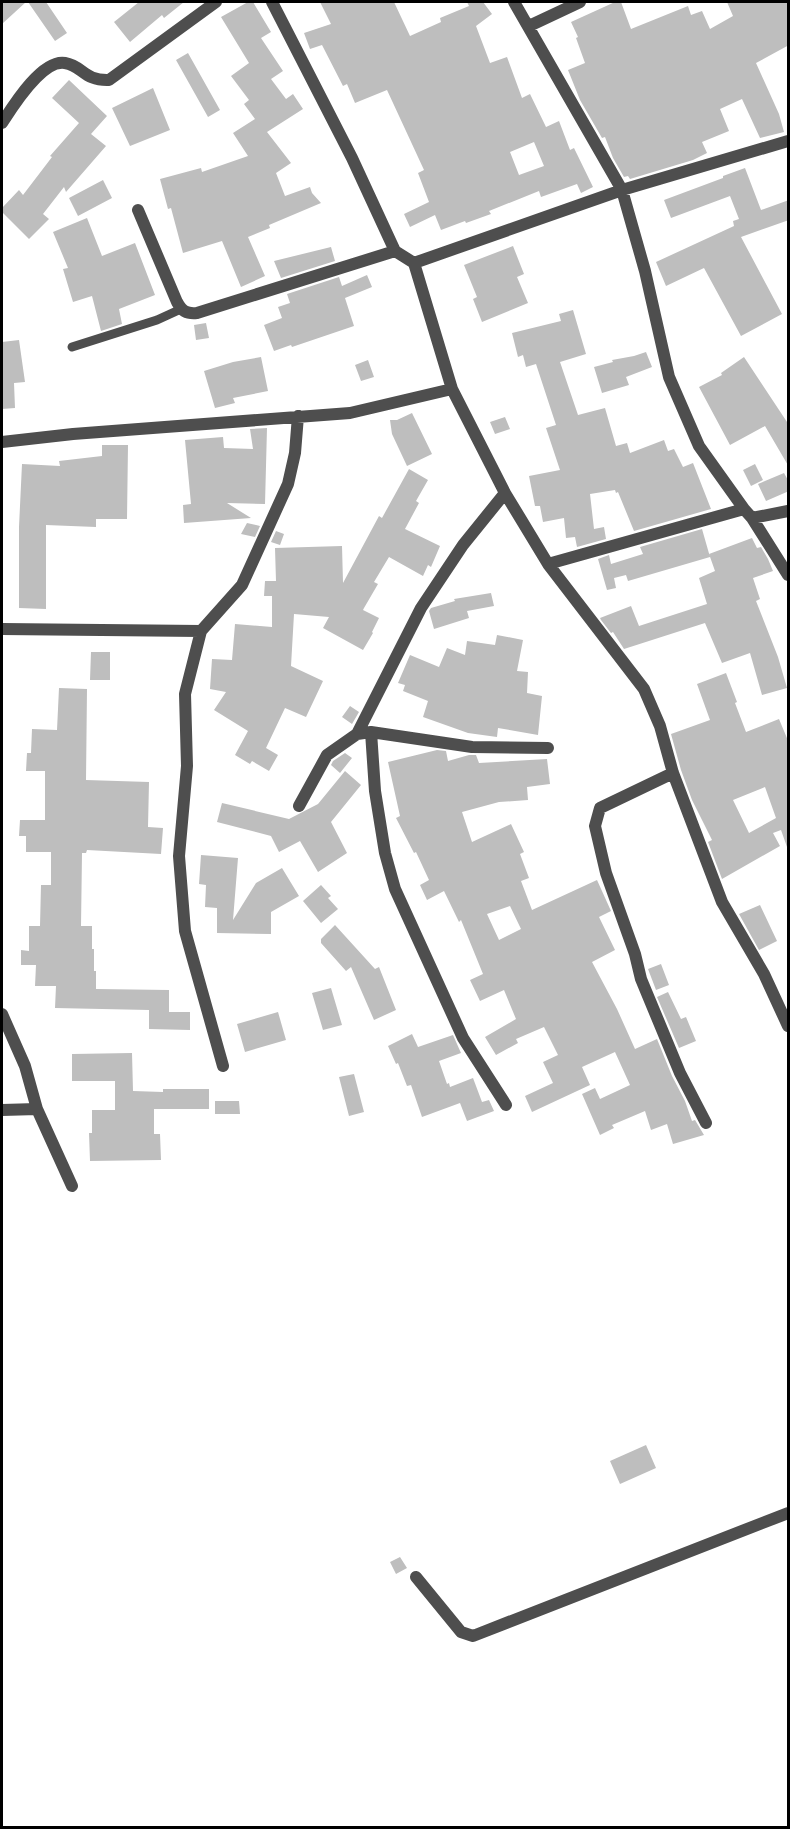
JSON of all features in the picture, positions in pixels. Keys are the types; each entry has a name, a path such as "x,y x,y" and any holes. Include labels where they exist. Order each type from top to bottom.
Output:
{"street":[{"path":"2,123 30,83 54,64 66,63 98,81 109,80 216,2"},
{"path":"272,2 352,158 395,251 414,263 452,389 505,493 548,564 644,689 660,726 673,773 722,902 764,974 789,1026"},
{"path":"514,2 622,190 645,271 669,377 699,446 789,574"},
{"path":"529,26 580,2"},
{"path":"414,263 622,190 789,141"},
{"path":"138,210 181,309 189,314 395,251"},
{"path":"2,442 73,434 350,413 452,389"},
{"path":"223,1066 185,932 179,856 187,766 185,694 201,631 242,585 285,492 294,453 298,416"},
{"path":"357,734 421,608 463,545 505,493"},
{"path":"548,564 748,513 789,511"},
{"path":"2,629 201,631"},
{"path":"371,732 375,791 385,853 395,889 463,1038 506,1105"},
{"path":"299,806 327,754 357,734 371,732 472,747 548,748"},
{"path":"673,773 600,808 595,826 606,873 635,954 641,978 680,1073 706,1123"},
{"path":"2,1014 25,1066 37,1109 72,1186"},
{"path":"2,1110 37,1109"},
{"path":"416,1577 461,1632 473,1636 789,1513"}],"lane":[{"path":"72,347 157,320 181,309"}],"building":[{"path":"2,2 26,2 2,24"},
{"path":"28,2 46,2 67,33 55,41"},
{"path":"139,2 184,2 164,18 162,15 130,42 114,22"},
{"path":"248,2 253,2 271,32 261,38 283,71 271,79 286,99 293,94 303,109 267,132 291,163 276,173 285,196 310,187 321,203 269,225 270,228 248,237 265,276 241,287 222,241 183,253 171,208 168,209 160,179 201,168 202,172 248,156 233,133 255,119 244,104 249,100 231,76 249,63 221,17"},
{"path":"320,2 394,2 410,36 441,22 440,18 469,6 467,2 483,2 492,14 476,26 490,63 507,57 522,98 530,94 546,127 559,121 570,150 574,148 593,187 581,193 577,184 541,197 539,191 489,211 491,214 441,230 435,215 410,227 404,214 429,202 418,173 424,170 387,90 355,103 347,84 343,86 322,45 310,49 304,33 331,24","holes":["534,142 544,166 519,175 510,152"]},
{"path":"615,2 621,2 631,29 688,6 691,15 702,11 710,29 733,16 727,2 789,2 789,45 756,63 779,114 784,132 760,138 742,99 720,109 729,131 702,142 707,153 693,160 630,179 628,176 624,177 605,137 602,138 580,100 568,70 585,63 571,22"},
{"path":"188,53 220,110 208,117 176,60"},
{"path":"69,80 107,116 91,134 106,146 66,192 64,187 43,214 49,219 29,239 2,212 2,208 19,190 23,195 52,157 50,156 79,123 52,98"},
{"path":"153,88 170,130 130,146 112,108"},
{"path":"745,168 761,210 789,200 789,220 741,237 782,314 741,336 704,268 666,286 656,262 734,226 733,221 739,219 730,196 671,218 664,200"},
{"path":"103,180 112,198 78,216 69,198"},
{"path":"87,218 102,256 135,243 155,295 119,309 122,324 101,331 92,296 73,302 63,269 68,268 53,232"},
{"path":"513,246 524,274 517,277 528,303 482,322 473,299 477,297 464,265"},
{"path":"331,247 335,261 281,278 274,261"},
{"path":"367,275 372,287 345,298 354,326 274,351 264,325 282,318 278,307 290,303 287,294 339,277 342,286"},
{"path":"573,310 586,354 560,362 578,415 605,408 616,446 627,443 630,453 664,440 668,451 674,449 683,467 693,463 711,509 634,531 618,492 616,493 615,490 590,494 594,529 604,527 606,539 577,547 575,537 566,538 564,518 543,522 540,506 535,506 529,476 560,470 546,428 556,425 536,364 526,367 523,355 518,357 512,333 561,321 559,314"},
{"path":"206,323 209,338 196,340 194,325"},
{"path":"19,340 25,382 14,383 15,408 2,409 2,342"},
{"path":"646,352 652,367 626,377 629,385 602,393 594,367"},
{"path":"261,357 268,391 233,398 235,403 215,408 204,371 233,362"},
{"path":"744,357 789,425 789,467 765,426 730,445 699,387 722,375 721,373"},
{"path":"368,360 374,377 361,381 355,365"},
{"path":"412,413 432,454 407,466 392,434 390,420 397,420"},
{"path":"505,417 510,429 495,434 490,422"},
{"path":"267,428 265,504 227,503 251,518 184,523 183,505 191,504 185,440 223,437 224,448 253,449 250,429"},
{"path":"102,445 128,445 127,519 96,519 96,527 46,525 46,609 19,608 22,464 60,466 59,461 102,456"},
{"path":"755,464 763,480 751,486 743,470"},
{"path":"409,469 428,480 416,501 419,503 405,529 440,546 431,567 428,565 423,576 389,557 374,582 378,584 363,610 379,618 363,650 323,628 329,617 294,614 291,666 323,681 306,717 285,708 266,748 278,755 269,771 252,761 250,764 235,755 248,731 214,710 226,692 210,689 212,659 232,660 235,624 272,627 272,596 264,596 265,581 276,581 275,548 342,546 343,583 379,516 382,518"},
{"path":"784,473 789,482 789,491 766,501 758,484"},
{"path":"247,523 260,526 255,537 241,534"},
{"path":"702,529 710,557 628,581 626,575 614,578 616,588 607,590 598,559 609,555 611,564 643,554 640,547"},
{"path":"276,531 284,534 280,545 271,542"},
{"path":"752,538 757,548 761,547 773,571 753,578 760,599 756,601 778,657 787,688 762,695 750,653 722,663 705,623 624,649 613,632 611,633 601,620 600,618 631,606 639,626 707,604 699,578 715,571 709,554"},
{"path":"491,593 494,606 467,611 469,618 434,629 429,611 431,608 455,601 454,599"},
{"path":"497,635 523,640 517,671 528,672 527,693 542,696 538,735 498,728 497,737 468,733 423,717 428,701 403,691 405,685 398,683 410,655 439,667 447,648 465,655 467,641 495,645"},
{"path":"91,652 110,652 110,680 90,680"},
{"path":"726,673 746,732 779,719 789,743 789,846 787,847 781,830 773,833 780,846 722,879 708,842 712,840 692,800 671,734 710,720 697,684","holes":["765,787 776,818 749,833 733,800"]},
{"path":"59,688 87,689 86,780 149,782 148,827 163,828 161,854 87,850 86,853 82,853 81,926 92,926 96,989 169,990 169,1012 190,1012 190,1030 149,1029 149,1010 55,1008 56,986 35,986 36,965 21,965 21,950 29,951 29,926 40,926 41,885 51,885 51,852 26,852 26,836 19,836 20,820 45,820 45,771 26,771 27,753 31,753 32,729 57,730"},
{"path":"350,706 359,712 352,724 342,717"},
{"path":"437,750 446,751 448,761 469,755 476,755 479,763 547,759 550,784 527,787 528,800 499,802 462,812 472,842 511,824 524,852 520,854 529,878 521,881 532,910 597,880 611,911 599,917 615,950 592,962 635,1049 657,1039 692,1121 695,1120 704,1135 673,1144 667,1124 651,1130 645,1111 612,1125 614,1128 600,1135 582,1094 595,1088 600,1099 630,1085 615,1052 582,1067 590,1085 532,1112 525,1096 553,1083 543,1062 558,1055 544,1027 516,1039 518,1043 496,1055 485,1037 516,1019 504,990 480,1001 470,980 483,974 461,920 459,922 444,891 427,900 420,885 429,880 396,818 400,816 388,762","holes":["510,906 521,929 499,940 487,914"]},
{"path":"345,753 352,758 340,773 331,765"},
{"path":"345,771 361,785 331,822 347,853 318,872 300,841 279,852 271,836 217,822 222,803 289,819 318,804"},
{"path":"201,855 238,858 233,920 256,883 282,868 299,896 271,912 271,934 217,933 217,908 205,907 206,885 199,884"},
{"path":"321,885 331,896 328,898 338,909 321,923 303,901"},
{"path":"760,905 777,941 759,950 739,914"},
{"path":"335,925 375,969 379,967 396,1010 374,1020 351,967 346,971 321,943 321,939"},
{"path":"661,964 669,985 656,990 648,969"},
{"path":"331,988 342,1025 323,1030 312,993"},
{"path":"668,992 681,1019 686,1017 696,1041 679,1048 657,997"},
{"path":"278,1012 286,1040 245,1052 237,1024"},
{"path":"412,1034 418,1047 453,1035 461,1053 439,1061 447,1084 449,1083 450,1087 473,1078 482,1102 489,1100 494,1111 467,1121 460,1103 422,1117 411,1085 407,1086 388,1046"},
{"path":"132,1053 133,1091 209,1089 209,1109 154,1109 154,1134 160,1134 161,1160 90,1161 89,1133 92,1133 92,1110 115,1110 115,1081 72,1081 72,1054"},
{"path":"354,1074 364,1112 349,1116 339,1077"},
{"path":"215,1101 239,1101 240,1114 215,1114"},
{"path":"646,1445 656,1468 620,1484 610,1461"},
{"path":"400,1557 407,1568 396,1574 390,1562"}]}
